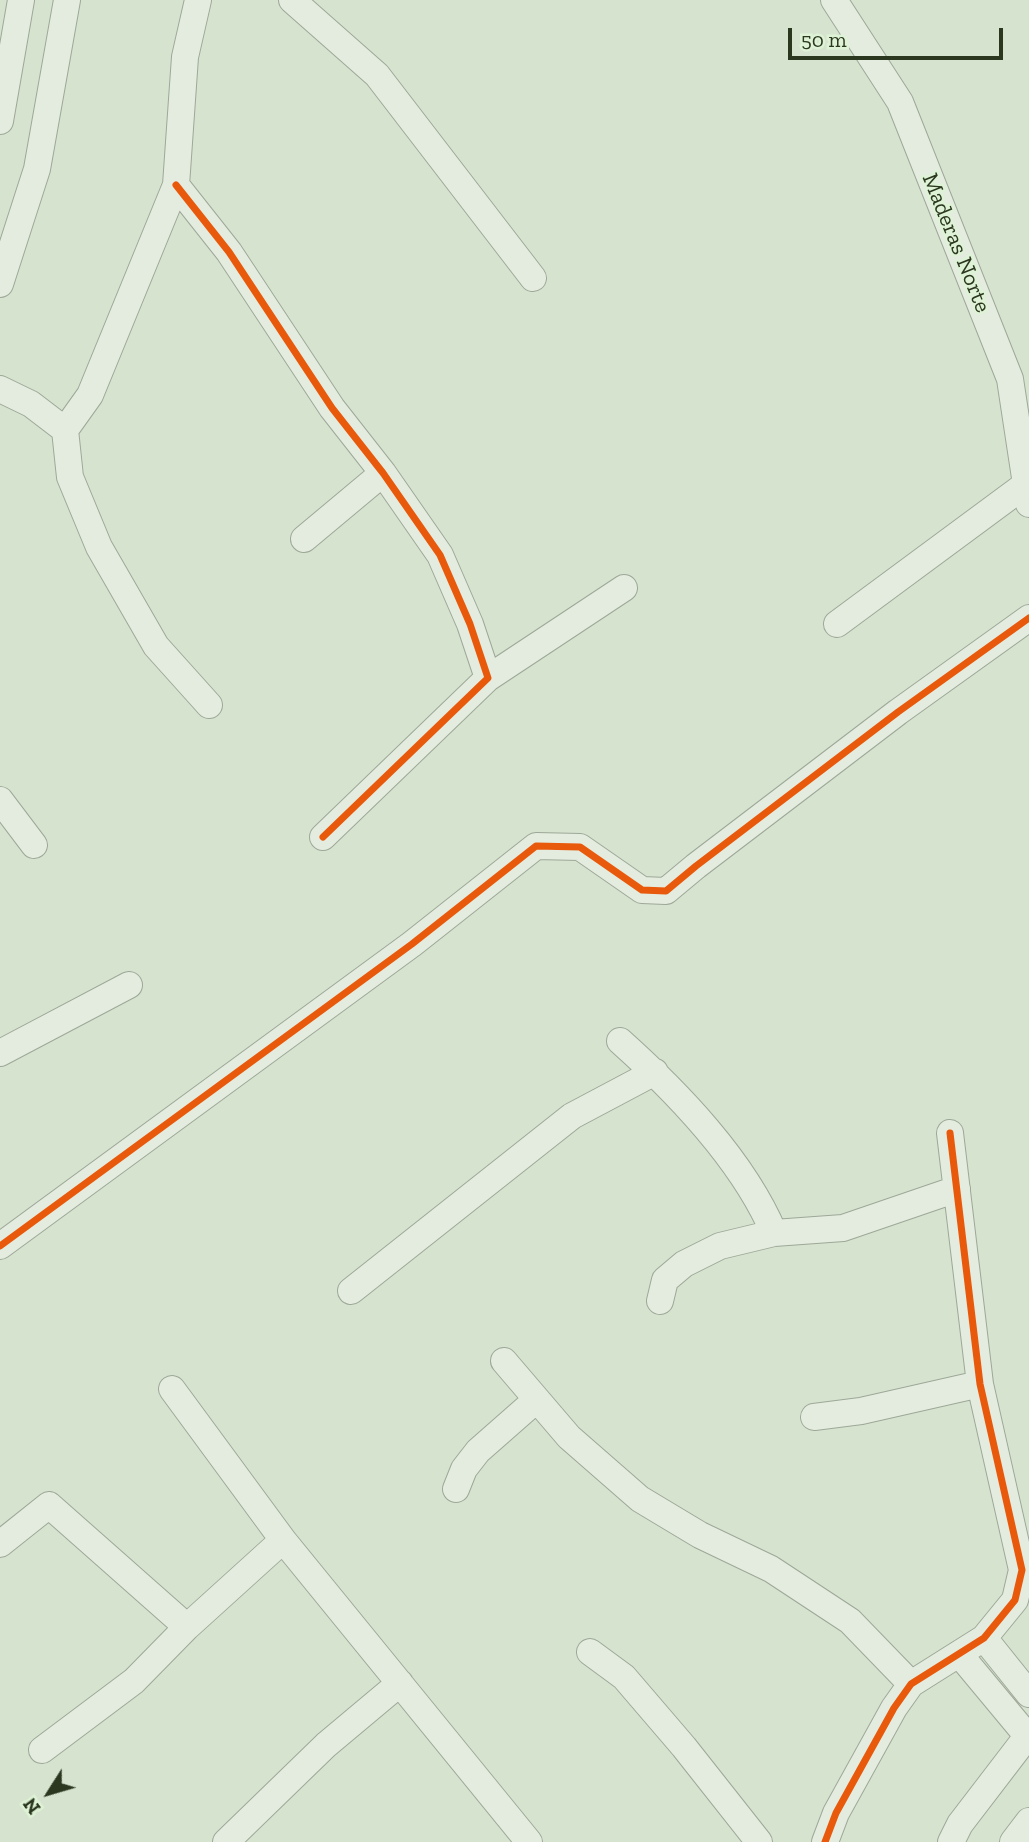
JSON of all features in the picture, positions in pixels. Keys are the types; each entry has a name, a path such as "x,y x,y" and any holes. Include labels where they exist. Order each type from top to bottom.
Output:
{"street":[{"path":"0,121 21,0"},
{"path":"0,284 37,169 67,0"},
{"path":"198,0 185,57 176,186 90,395 65,430 70,478 99,547 156,646 209,705"},
{"path":"292,0 377,75 533,278"},
{"name":"Maderas Norte","path":"834,0 900,102 1005,366 1010,379 1028,490"},
{"path":"176,186 229,252 332,408 383,472 440,555 470,624 488,678"},
{"path":"0,389 31,404 65,430"},
{"path":"304,539 383,472"},
{"path":"837,624 1028,490"},
{"path":"323,837 488,678 624,588"},
{"path":"0,1246 412,944 536,846 580,847 642,890 666,891 898,712 1029,618"},
{"path":"0,800 34,845"},
{"path":"0,1053 129,985"},
{"path":"620,1041 654,1072 700,1121 761,1202 774,1233"},
{"path":"351,1291 572,1116 654,1072"},
{"path":"825,1842 836,1813 894,1708 911,1684 984,1638 1015,1600 1022,1570 980,1384 950,1133"},
{"path":"660,1301 665,1280 684,1264 720,1245 774,1233 843,1228 915,1206 957,1189"},
{"path":"504,1361 569,1437 640,1499 700,1535 771,1569 850,1621 911,1684"},
{"path":"814,1417 860,1411 980,1384"},
{"path":"172,1389 284,1540 529,1842"},
{"path":"456,1489 464,1469 478,1451 536,1400"},
{"path":"0,1545 49,1505 187,1628"},
{"path":"42,1750 134,1681 187,1628 284,1540"},
{"path":"984,1638 1029,1694"},
{"path":"590,1652 624,1677 684,1747 759,1842"},
{"path":"951,1842 960,1824 1028,1736 960,1655"},
{"path":"226,1842 326,1745 400,1683"},
{"path":"1013,1842 1029,1821"}],"cycle path":[{"path":"176,185 229,252 332,408 383,473 440,555 470,624 488,678 323,837"},
{"path":"0,1246 412,944 536,846 580,847 642,890 666,891 898,712 1029,618"},
{"path":"825,1842 836,1813 894,1708 911,1684 984,1638 1015,1600 1022,1570 980,1384 950,1133"}]}
